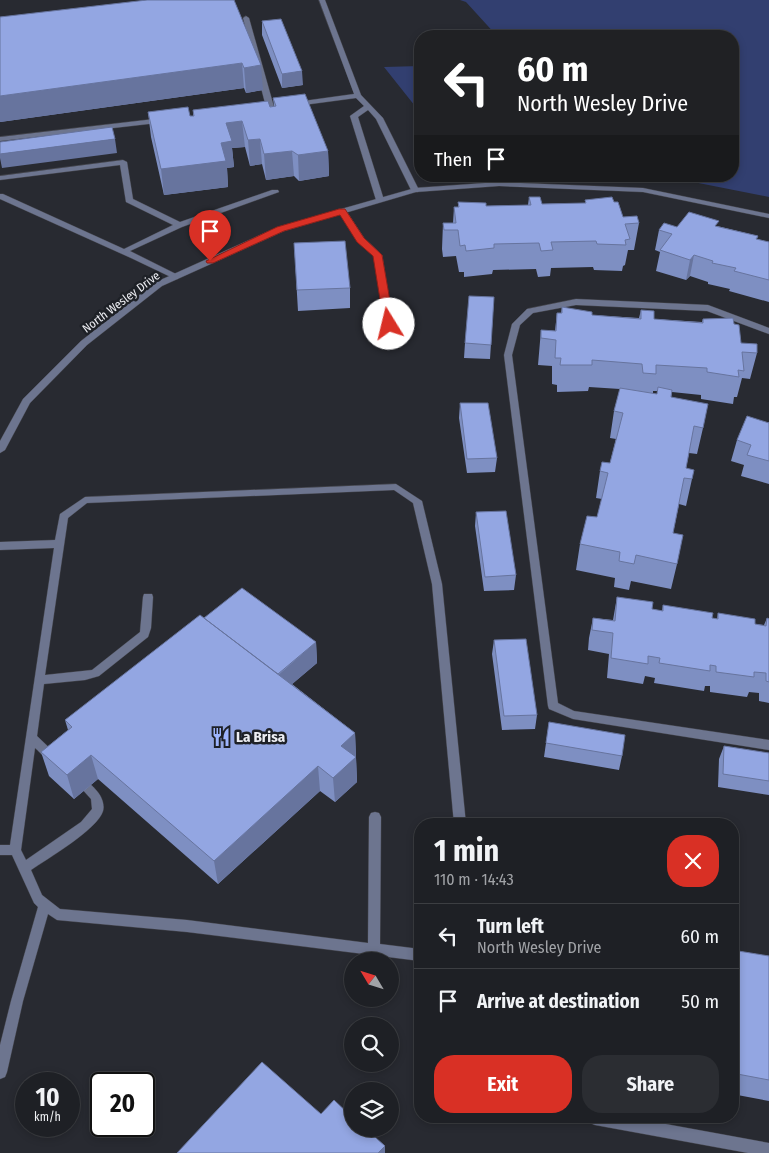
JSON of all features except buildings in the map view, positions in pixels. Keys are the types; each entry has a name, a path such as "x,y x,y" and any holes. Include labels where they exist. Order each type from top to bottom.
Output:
{"street":[{"path":"322,0 358,96 379,118 416,190"},
{"path":"246,18 270,107"},
{"path":"290,104 358,96"},
{"path":"260,108 280,106"},
{"path":"368,107 354,116 380,200"},
{"path":"0,139 174,118"},
{"path":"0,178 123,162 128,200 179,225"},
{"name":"North Wesley Drive","path":"0,450 26,401 84,343 159,284 281,229 416,190 499,184 643,190 769,216"},
{"path":"125,251 179,225 275,192"},
{"path":"0,196 125,251 175,277"},
{"path":"342,211 361,240 378,255 389,324"},
{"path":"769,331 708,308 576,302 530,311 516,324 508,356 553,706 573,715 769,745"},
{"path":"414,954 187,926 57,914 38,899 15,850 63,516 85,500 396,487 417,501 437,584 460,818"},
{"path":"0,546 58,544"},
{"path":"39,680 85,676 95,673 144,634 148,597"},
{"path":"32,738 62,765"},
{"path":"24,869 86,826 98,810 96,797 87,788"},
{"path":"374,817 374,950"},
{"path":"0,850 15,850"},
{"path":"0,1072 17,1001 45,905"},
{"path":"622,1123 769,1150"}],"shaded area":[{"path":"460,0 769,0 769,197 693,182 739,182 739,30 492,30 466,2"},
{"path":"414,66 414,105 384,67"}],"place":[{"name":"La Brisa","path":"221,737"}],"route":[{"path":"210,261 281,229 342,211 361,240 378,255 389,324"}]}
